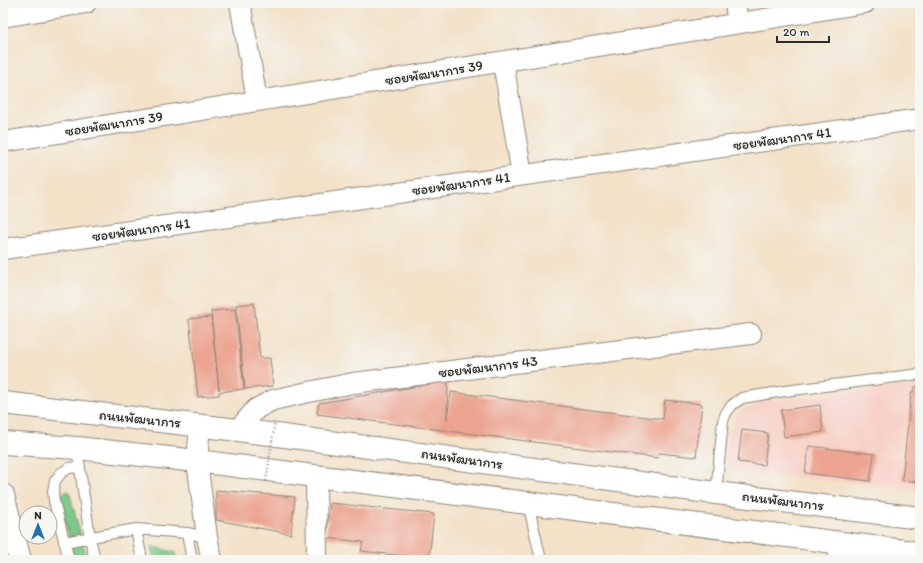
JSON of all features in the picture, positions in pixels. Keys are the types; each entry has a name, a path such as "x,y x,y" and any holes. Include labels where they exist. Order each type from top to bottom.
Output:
{"main road":[{"name":"ถนนพัฒนาการ","path":"3,403 200,425 716,493 920,518"},
{"path":"3,443 78,457 197,461 528,503 839,551 920,553"},
{"path":"3,495 20,560"}],"street":[{"path":"4,12 86,3"},
{"path":"240,3 257,100"},
{"path":"735,3 738,23"},
{"name":"ซอยพัฒนาการ 39","path":"3,142 865,3"},
{"path":"503,62 522,176"},
{"name":"ซอยพัฒนาการ 41","path":"3,249 920,119"},
{"name":"ซอยพัฒนาการ 43","path":"238,430 256,409 272,400 304,393 353,384 751,334"},
{"path":"200,425 197,461 206,537 212,560"},
{"path":"316,476 316,560"}],"lane":[{"path":"716,493 723,421 726,413 732,405 742,398 920,374"},
{"path":"78,457 90,538 95,560"},
{"path":"69,560 54,501 53,491 55,481 61,473 69,468 78,457"},
{"path":"528,503 541,560"},
{"path":"64,542 136,529 187,533 206,537"},
{"path":"136,529 142,560"},
{"path":"187,533 192,560"}],"path":[{"path":"266,481 275,422"}],"shaded area":[{"path":"920,381 920,490 725,470 728,432 739,413 761,402 881,390"}],"green space":[{"path":"69,491 87,560 75,560 58,495"},
{"path":"151,546 176,553 177,560 154,560"}],"building":[{"path":"254,303 260,358 270,358 273,386 245,389 236,305"},
{"path":"235,309 244,389 219,392 219,395 198,397 189,319 211,317 219,390 211,311"},
{"path":"448,381 447,419 451,392 663,419 665,400 702,404 696,457 659,453 658,458 317,414 319,403"},
{"path":"920,385 920,482 902,480 911,394 917,386"},
{"path":"820,405 823,432 784,437 781,410"},
{"path":"742,430 768,433 764,465 738,462"},
{"path":"809,446 874,454 870,481 805,473"},
{"path":"216,490 295,497 291,534 216,520"},
{"path":"330,503 434,514 429,559 361,551 363,542 326,538"}]}
